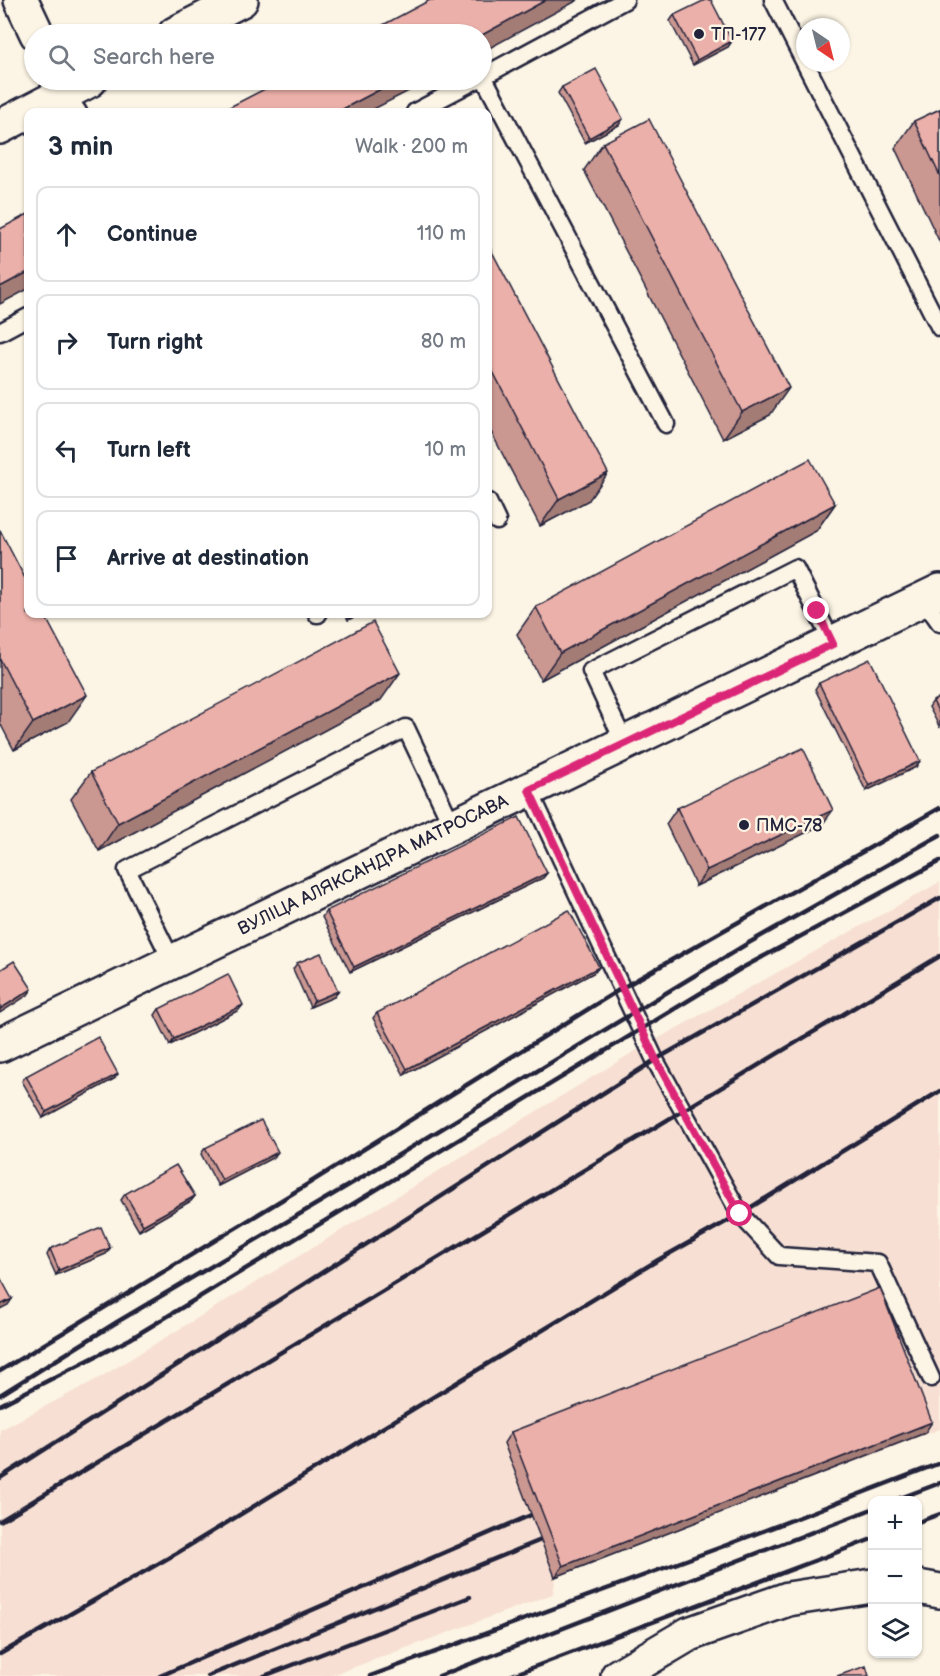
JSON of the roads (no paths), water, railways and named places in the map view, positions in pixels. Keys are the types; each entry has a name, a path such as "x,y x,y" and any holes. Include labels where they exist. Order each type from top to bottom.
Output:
{"street":[{"path":"21,0 32,24"},
{"path":"195,24 241,0"},
{"path":"39,108 73,91"},
{"path":"0,127 24,115"},
{"name":"ВУЛІЦА АЛЯКСАНДРА МАТРОСАВА","path":"0,1045 833,644 935,605"},
{"path":"618,1676 688,1634 788,1599 868,1587"},
{"path":"922,1588 940,1592"}],"lane":[{"path":"492,71 625,0"},
{"path":"776,1 940,328"},
{"path":"422,108 456,90"},
{"path":"487,90 666,424"},
{"path":"0,332 24,319"},
{"path":"492,510 497,521"},
{"path":"626,744 591,671 795,568 833,644"},
{"path":"172,961 127,870 406,728 453,827"},
{"path":"529,790 656,1060 740,1214 779,1256 878,1263 931,1378"}],"railway":[{"path":"0,1371 303,1187 622,988 940,808"},
{"path":"0,1395 117,1322 354,1182 745,945 940,835"},
{"path":"0,1405 130,1339 742,968 940,861"},
{"path":"0,1478 655,1060 940,898"},
{"path":"0,1521 940,956"},
{"path":"0,1654 177,1553 940,1091"},
{"path":"370,1676 724,1546 940,1463"},
{"path":"906,1496 940,1483"},
{"path":"439,1676 868,1511"},
{"path":"922,1521 940,1514"},
{"path":"160,1676 531,1515"},
{"path":"208,1676 541,1540"},
{"path":"510,1676 868,1541"},
{"path":"264,1676 470,1597"}],"place":[{"name":"ТП-177","path":"699,34"},
{"name":"ПМС-78","path":"744,825"}]}
